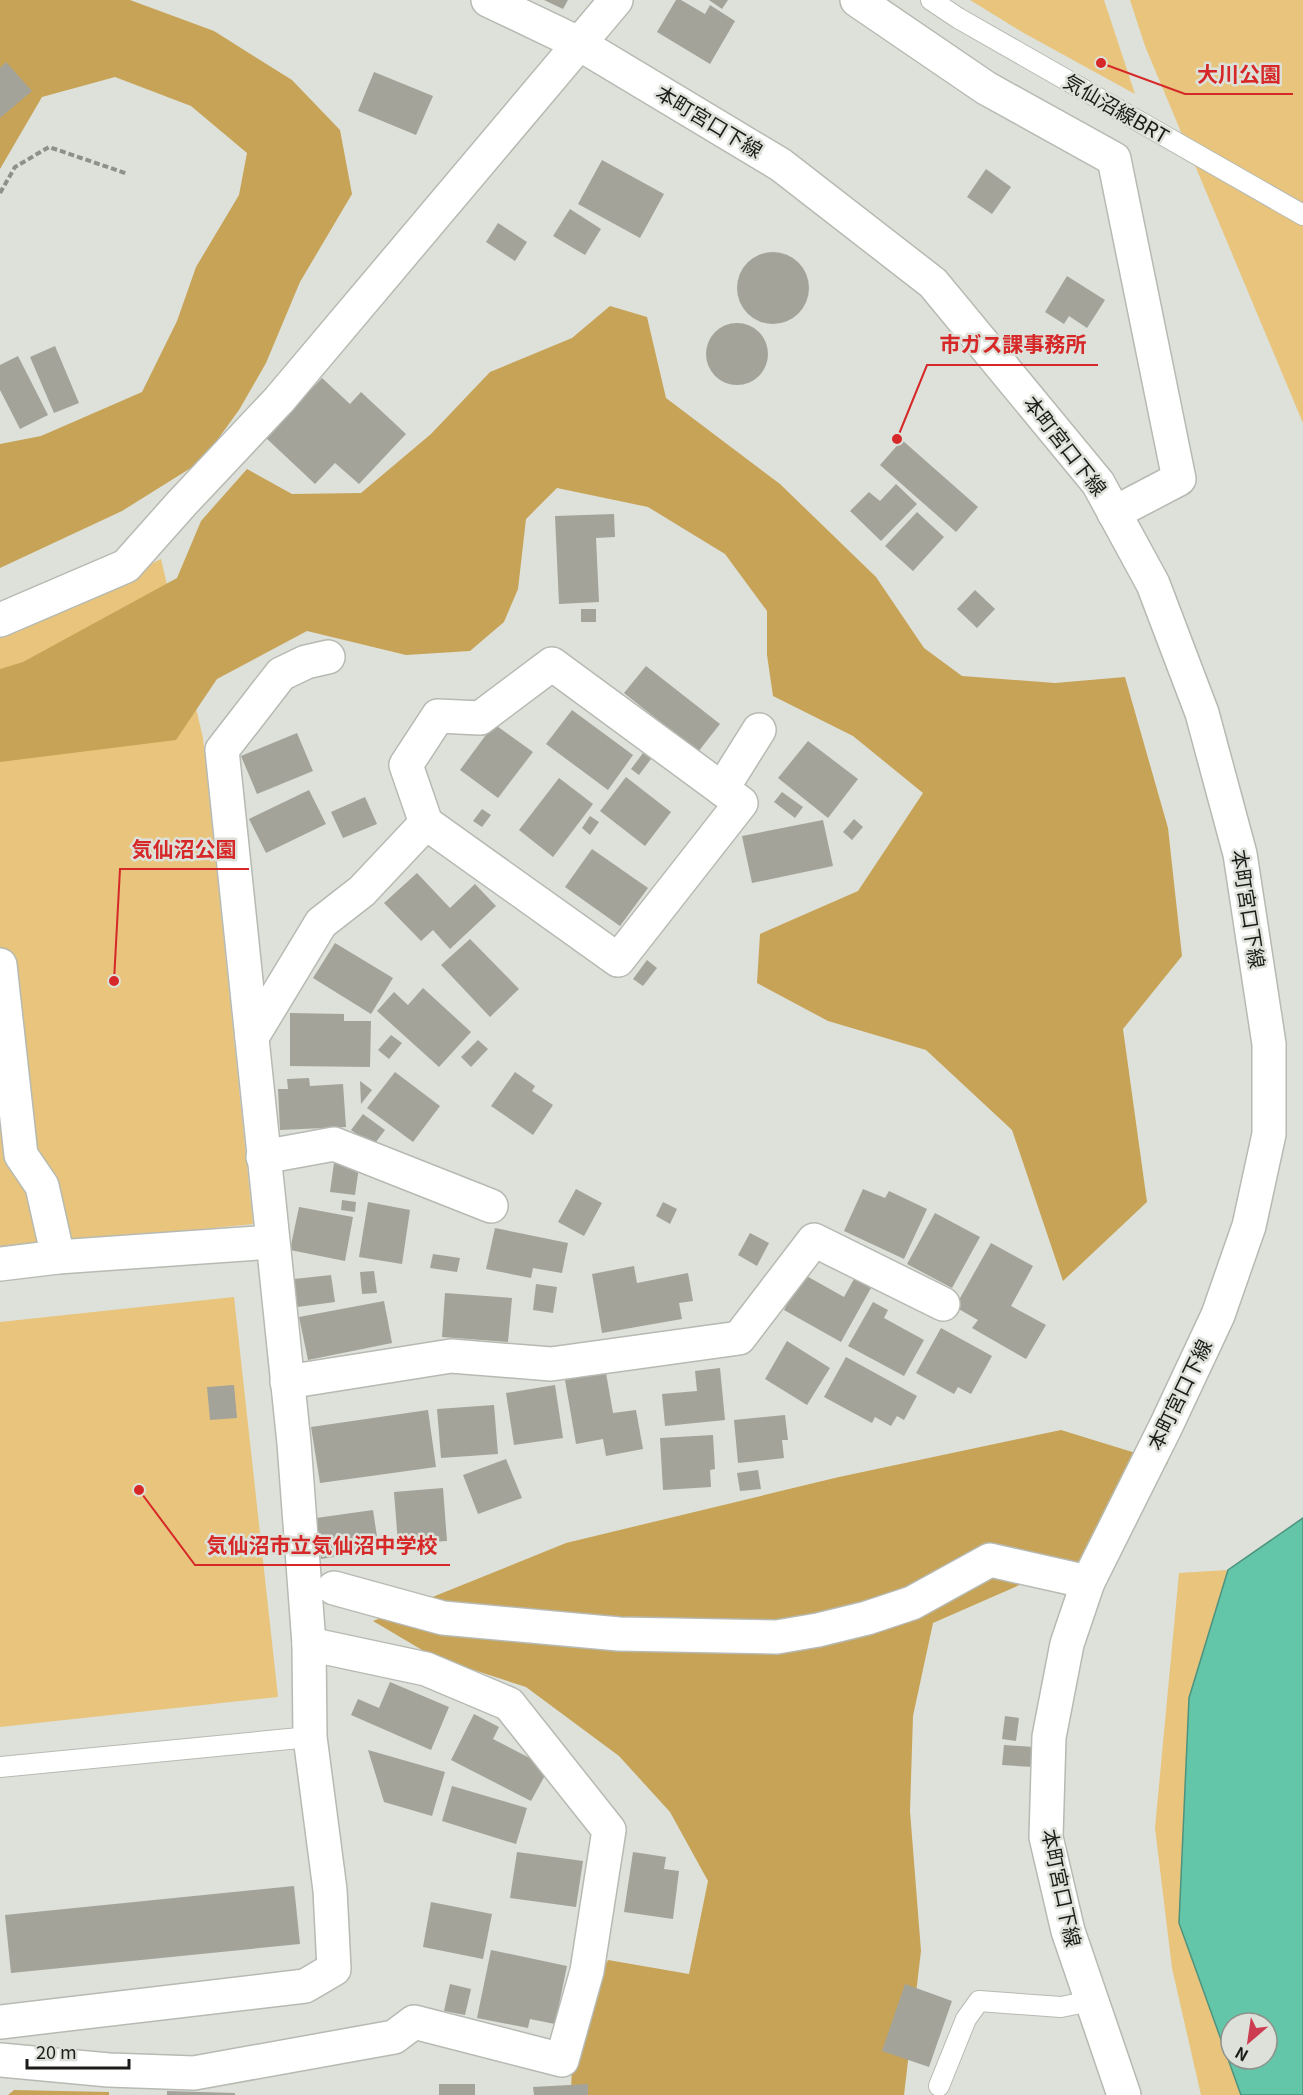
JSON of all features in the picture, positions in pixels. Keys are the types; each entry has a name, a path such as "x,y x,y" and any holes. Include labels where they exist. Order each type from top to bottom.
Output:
{"street":[{"name":"本町宮口下線","path":"488,0 578,44 781,165 933,283 1098,483 1154,584 1198,703 1240,854 1269,1044 1269,1134 1249,1226 1218,1315 1166,1426 1088,1582 1067,1644 1049,1737 1046,1838 1068,1931 1124,2095"},
{"path":"0,620 126,567 182,503 279,400 616,0"},
{"path":"857,0 986,88 1114,159 1179,479 1114,513"},
{"path":"0,2022 305,1986 334,1969 330,1890 310,1737 309,1644 294,1443 222,750 281,674 306,662 328,657"},
{"path":"552,664 741,803 618,960 426,823 406,765 438,716 480,718 552,664"},
{"path":"722,789 759,730"},
{"path":"252,1037 321,923 362,891 426,823"},
{"path":"0,965 21,1155 42,1186 58,1257"},
{"path":"263,1157 334,1144 491,1206"},
{"path":"287,1382 451,1356 551,1364 739,1338 814,1240 943,1304"},
{"path":"0,1264 58,1257 272,1242"},
{"path":"334,1588 443,1618 620,1634 777,1636 818,1630 867,1618 912,1603 990,1560 1088,1582"},
{"path":"0,2060 109,2070 153,2084 194,2073 394,2037 414,2022 562,2060 587,1971 609,1830 509,1704 426,1669 309,1644"}],"lane":[{"name":"気仙沼線BRT","path":"931,0 979,30 1303,215"},
{"path":"0,1767 310,1737"},
{"path":"939,2086 966,2019 979,2001 1060,2007 1091,2001"}],"path":[{"path":"0,194 15,167 49,147 128,174"}],"shaded area":[{"path":"0,0 130,0 214,31 292,80 340,130 352,194 300,282 266,363 239,410 202,461 122,511 0,568 0,444 41,436 142,392 177,321 196,267 239,195 247,153 191,106 115,77 42,97 0,169"},
{"path":"970,0 1104,0 1135,94 1022,32"},
{"path":"1130,0 1303,0 1303,423 1145,46"},
{"path":"610,306 647,317 666,398 780,484 876,577 924,648 962,676 1055,683 1125,677 1168,828 1182,956 1123,1029 1147,1202 1063,1281 1012,1130 926,1050 828,1021 757,983 760,934 858,891 923,793 853,736 773,696 767,655 767,611 725,554 648,507 557,488 526,519 518,589 504,622 470,651 406,655 307,631 217,679 176,740 0,762 0,669 23,662 177,578 201,521 247,469 292,494 361,493 431,434 490,372 572,338"},
{"path":"161,559 203,738 253,1224 0,1250 0,636"},
{"path":"234,1297 278,1697 0,1727 0,1322"},
{"path":"1061,1430 1168,1463 1099,1553 933,1623 913,1716 910,1811 921,1951 904,2095 571,2095 573,2021 608,1960 689,1974 708,1881 670,1812 619,1756 526,1687 434,1657 373,1621 566,1543 839,1477"},
{"path":"1303,1518 1303,2095 1241,2095 1232,2071 1279,2071 1279,2011 1219,2011 1219,2034 1179,1923 1189,1698 1228,1570"},
{"path":"1228,1570 1189,1698 1179,1923 1219,2034 1219,2071 1232,2071 1241,2095 1201,2095 1172,1968 1155,1828 1179,1573"},
{"path":"14,2090 109,2092 109,2095 8,2095"}],"building":[{"path":"544,0 568,0 563,9"},
{"path":"676,0 681,0 705,14 710,5 735,21 710,64 657,32"},
{"path":"709,0 728,0 722,9"},
{"path":"6,62 32,91 0,118 0,68"},
{"path":"374,72 433,96 416,135 358,111"},
{"path":"602,160 664,194 640,238 578,204"},
{"path":"986,169 1011,187 992,214 967,197"},
{"path":"570,209 601,229 585,255 553,236"},
{"path":"498,223 527,242 515,261 486,242"},
{"path":"773,252 787,255 799,262 806,274 809,288 806,302 799,314 787,321 773,324 759,321 747,314 740,302 737,288 740,274 747,262 759,255"},
{"path":"1067,276 1105,300 1087,328 1069,316 1064,324 1045,312"},
{"path":"737,323 754,328 759,332 763,337 768,354 763,371 759,376 754,380 737,385 720,380 715,376 711,371 706,354 711,337 715,332 720,328"},
{"path":"55,346 79,403 54,413 30,357"},
{"path":"18,356 48,415 20,429 0,390 0,365"},
{"path":"322,378 350,404 361,392 406,434 359,484 335,463 315,484 265,437"},
{"path":"902,440 978,507 956,532 880,465"},
{"path":"896,484 917,504 881,541 850,511 869,492 880,501"},
{"path":"917,512 944,537 913,571 885,546"},
{"path":"614,514 615,537 596,538 599,602 559,604 555,516"},
{"path":"975,590 995,609 977,628 957,609"},
{"path":"581,609 596,609 596,622 581,622"},
{"path":"646,666 720,724 698,752 624,693"},
{"path":"572,710 633,755 608,790 546,744"},
{"path":"494,724 533,752 498,798 460,770"},
{"path":"297,733 313,771 257,794 241,756"},
{"path":"808,741 858,779 828,818 778,778"},
{"path":"643,753 651,759 639,775 631,769"},
{"path":"626,777 671,812 645,846 600,811"},
{"path":"559,778 593,804 553,857 519,830"},
{"path":"309,790 326,824 266,853 249,819"},
{"path":"782,792 803,807 795,818 774,802"},
{"path":"365,797 377,824 343,838 331,812"},
{"path":"482,809 491,815 482,827 473,821"},
{"path":"590,816 599,822 590,835 582,828"},
{"path":"854,819 863,827 852,840 843,832"},
{"path":"823,820 833,866 752,883 742,836"},
{"path":"592,849 648,888 620,926 565,887"},
{"path":"417,873 450,908 475,884 496,906 450,949 433,930 421,941 384,903"},
{"path":"470,939 519,989 490,1017 441,965"},
{"path":"335,943 393,978 371,1014 313,978"},
{"path":"647,960 657,968 643,986 633,979"},
{"path":"423,988 471,1032 439,1067 377,1011 394,992 408,1005"},
{"path":"290,1013 344,1014 344,1021 371,1021 370,1067 290,1066"},
{"path":"391,1035 402,1043 389,1059 378,1050"},
{"path":"478,1040 488,1049 471,1067 461,1057"},
{"path":"395,1072 440,1106 413,1142 367,1108"},
{"path":"515,1072 535,1086 532,1091 553,1105 533,1135 491,1106"},
{"path":"309,1078 310,1086 343,1084 346,1127 280,1130 278,1089 288,1089 287,1079"},
{"path":"360,1081 372,1090 361,1104"},
{"path":"363,1114 385,1130 373,1146 351,1130"},
{"path":"334,1163 359,1167 355,1195 330,1192"},
{"path":"576,1189 602,1203 584,1236 558,1222"},
{"path":"863,1189 885,1198 889,1191 927,1209 904,1259 844,1231"},
{"path":"342,1200 356,1202 355,1212 341,1210"},
{"path":"368,1202 410,1210 402,1264 359,1257"},
{"path":"663,1202 677,1209 670,1224 656,1216"},
{"path":"299,1207 353,1217 345,1261 290,1250"},
{"path":"935,1213 980,1237 952,1288 907,1264"},
{"path":"495,1228 568,1243 562,1273 533,1268 531,1278 486,1269"},
{"path":"750,1233 769,1243 757,1266 738,1255"},
{"path":"991,1243 1033,1266 1011,1306 1046,1325 1026,1359 972,1328 978,1320 955,1307"},
{"path":"433,1254 460,1258 457,1272 430,1268"},
{"path":"634,1266 637,1283 688,1273 693,1301 679,1303 682,1319 602,1333 592,1274"},
{"path":"374,1271 377,1293 362,1294 360,1272"},
{"path":"803,1274 844,1297 854,1279 871,1288 841,1342 784,1310"},
{"path":"331,1275 335,1302 297,1307 294,1279"},
{"path":"536,1284 557,1287 553,1313 533,1310"},
{"path":"445,1293 512,1298 508,1342 442,1337"},
{"path":"384,1301 392,1343 308,1360 299,1317"},
{"path":"873,1302 888,1310 884,1318 924,1340 904,1376 848,1346"},
{"path":"941,1328 992,1356 971,1394 958,1387 954,1394 916,1373"},
{"path":"787,1341 830,1368 807,1405 765,1379"},
{"path":"846,1357 917,1396 904,1420 897,1416 891,1426 875,1417 872,1423 824,1397"},
{"path":"720,1368 725,1420 665,1426 662,1394 697,1391 695,1371"},
{"path":"606,1373 613,1413 636,1410 643,1449 606,1456 603,1439 576,1444 565,1380"},
{"path":"234,1385 237,1418 210,1420 207,1387"},
{"path":"555,1385 563,1438 514,1445 506,1393"},
{"path":"494,1405 498,1454 441,1458 437,1409"},
{"path":"428,1410 436,1467 320,1483 311,1427"},
{"path":"785,1415 788,1440 782,1440 784,1458 738,1463 734,1420"},
{"path":"713,1435 715,1469 710,1470 711,1487 663,1490 660,1438"},
{"path":"506,1459 522,1498 478,1514 463,1475"},
{"path":"758,1470 761,1489 740,1491 737,1473"},
{"path":"443,1488 447,1541 398,1544 394,1492"},
{"path":"373,1510 379,1550 321,1559 316,1518"},
{"path":"390,1682 449,1707 431,1750 351,1715 358,1699 379,1708"},
{"path":"474,1714 499,1727 493,1739 549,1768 531,1801 451,1760"},
{"path":"1005,1716 1019,1718 1016,1741 1002,1739"},
{"path":"1004,1745 1034,1747 1033,1767 1002,1765"},
{"path":"368,1750 445,1772 432,1816 384,1802"},
{"path":"452,1786 527,1808 516,1844 442,1821"},
{"path":"517,1852 583,1861 576,1907 510,1898"},
{"path":"633,1852 666,1857 664,1869 679,1871 673,1919 624,1912"},
{"path":"294,1886 300,1944 11,1973 5,1915"},
{"path":"431,1902 492,1914 483,1959 423,1947"},
{"path":"491,1950 567,1966 555,2024 530,2019 528,2028 477,2018"},
{"path":"450,1984 471,1989 465,2015 444,2011"},
{"path":"905,1984 952,2001 929,2067 882,2051"},
{"path":"439,2084 475,2084 475,2095 439,2095"},
{"path":"588,2084 588,2095 534,2095 533,2087"},
{"path":"167,2091 235,2093 235,2095 167,2095"}],"place":[{"name":"大川公園","path":"1101,63"},
{"name":"市ガス課事務所","path":"897,439"},
{"name":"気仙沼公園","path":"114,981"},
{"name":"気仙沼市立気仙沼中学校","path":"139,1490"}]}
